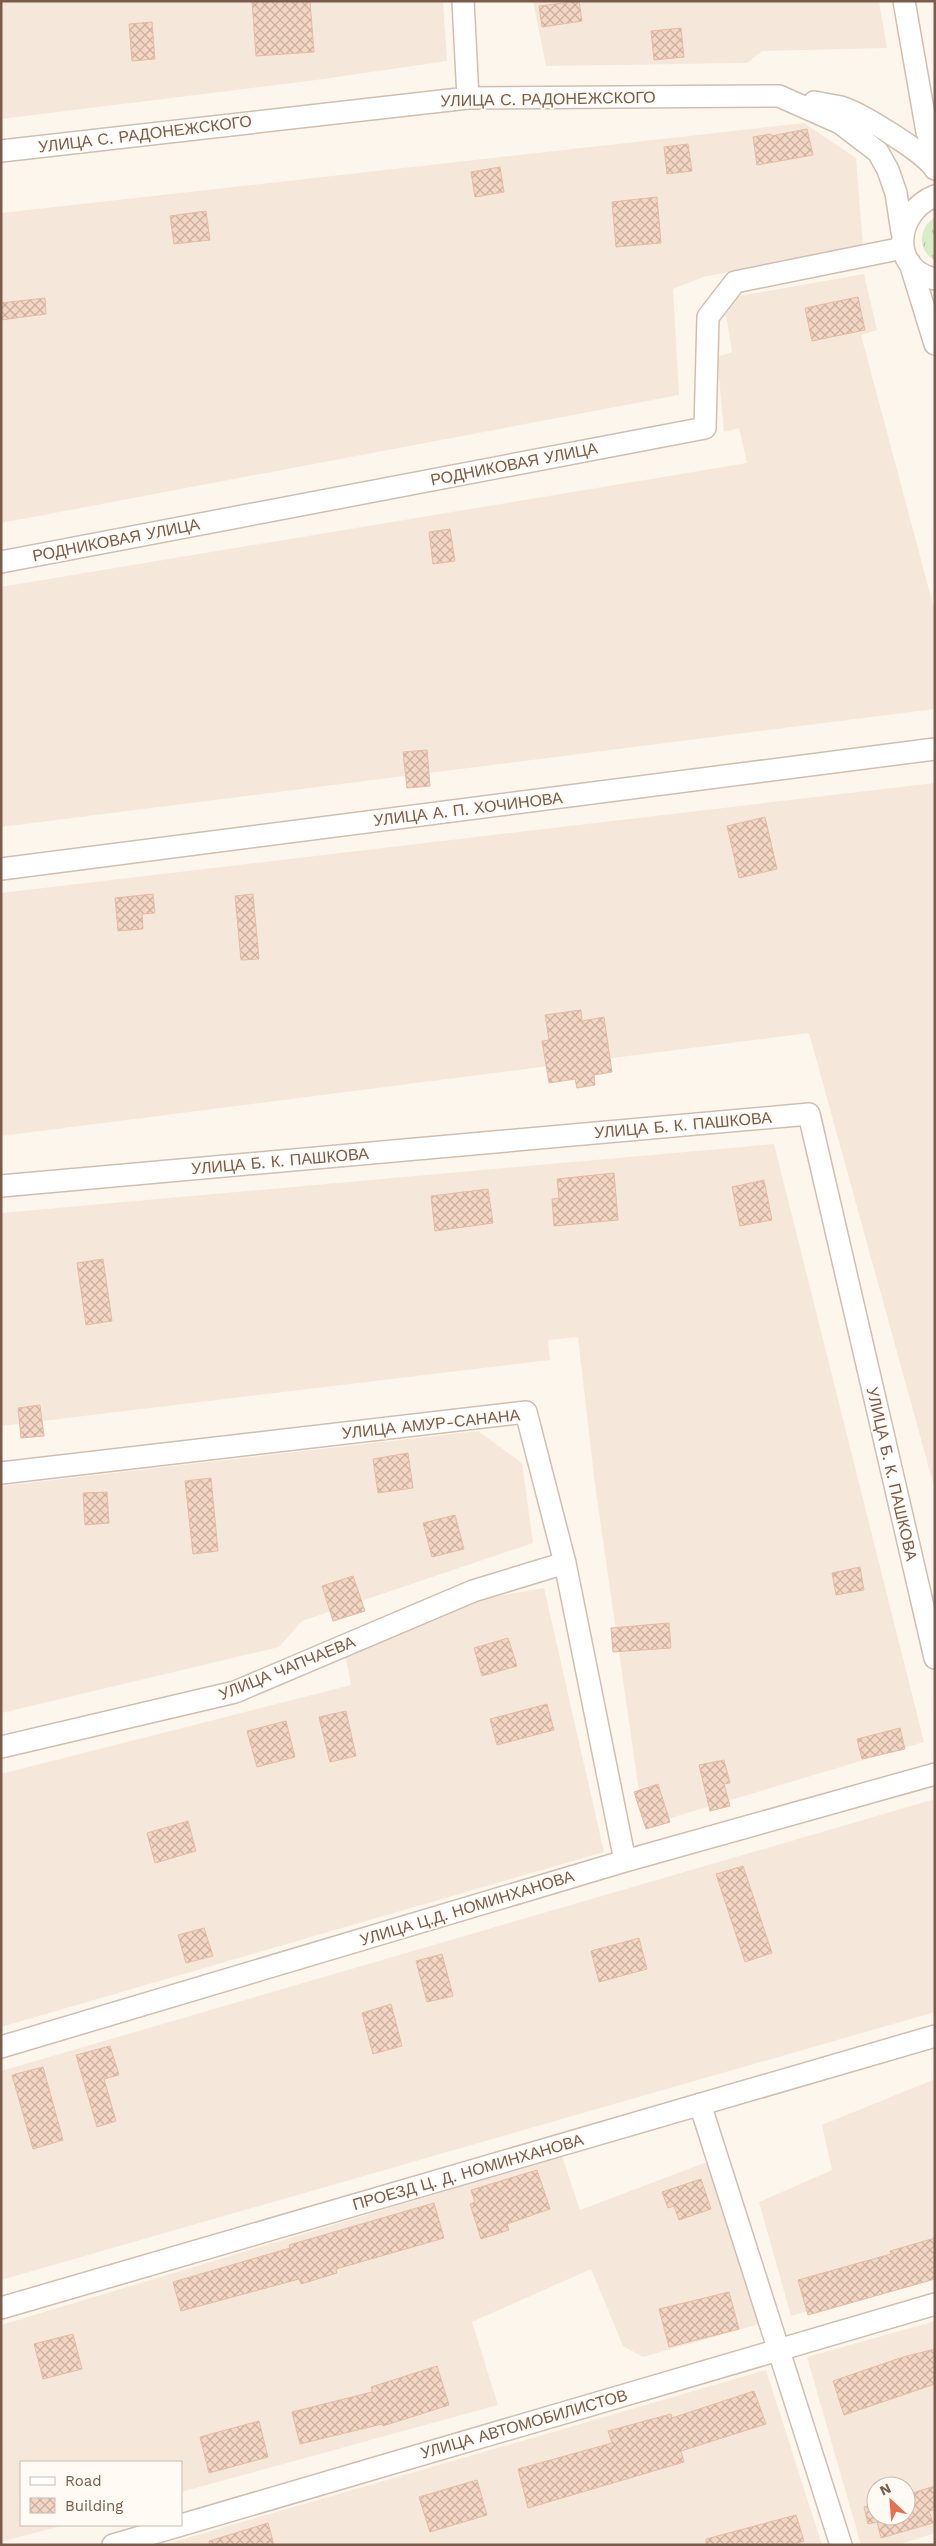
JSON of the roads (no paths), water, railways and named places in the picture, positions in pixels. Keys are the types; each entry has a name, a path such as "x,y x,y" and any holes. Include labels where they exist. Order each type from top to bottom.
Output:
{"street":[{"path":"463,1 468,98"},
{"path":"904,1 927,132 935,154"},
{"path":"779,96 842,108 882,128 916,152 935,169"},
{"name":"УЛИЦА С. РАДОНЕЖСКОГО","path":"1,151 468,98 779,96 840,123 878,152 888,170 896,193 906,248 935,344"},
{"path":"935,196 924,200 913,208 906,219 906,248 919,272 935,279"},
{"name":"РОДНИКОВАЯ УЛИЦА","path":"1,562 705,428 708,317 736,282 906,248"},
{"name":"УЛИЦА А. П. ХОЧИНОВА","path":"1,869 935,749"},
{"name":"УЛИЦА Б. К. ПАШКОВА","path":"1,1186 809,1114 935,1658"},
{"name":"УЛИЦА АМУР-САНАНА","path":"1,1473 526,1412 565,1563 625,1860"},
{"name":"УЛИЦА ЧАПЧАЕВА","path":"1,1747 235,1692 473,1591 565,1563"},
{"name":"УЛИЦА Ц.Д. НОМИНХАНОВА","path":"1,2047 625,1860 935,1774"},
{"name":"ПРОЕЗД Ц. Д. НОМИНХАНОВА","path":"1,2308 935,2036"},
{"path":"700,2104 841,2545"},
{"name":"УЛИЦА АВТОМОБИЛИСТОВ","path":"182,2525 935,2304"},
{"name":"УЛИЦА АВТОМОБИЛИСТОВ","path":"113,2545 178,2526"}]}
